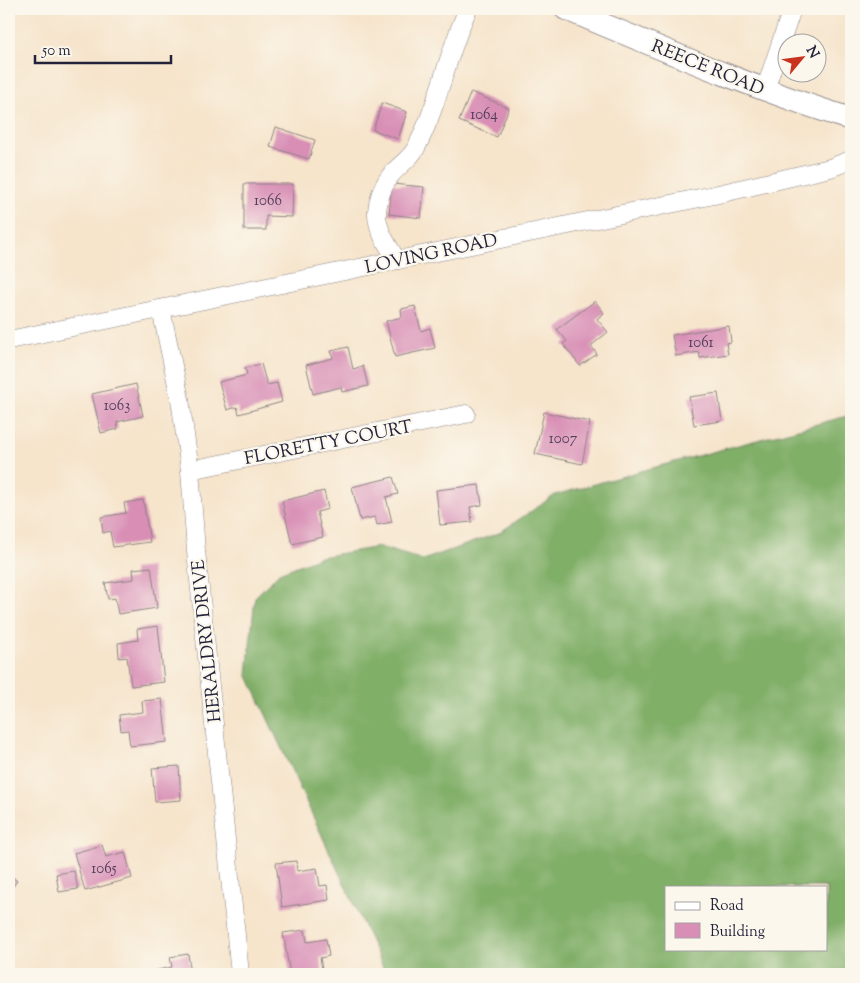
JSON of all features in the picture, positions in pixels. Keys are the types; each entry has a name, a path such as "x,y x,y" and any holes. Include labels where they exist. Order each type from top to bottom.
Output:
{"main road":[{"name":"REECE ROAD","path":"566,9 765,90 851,119"}],"street":[{"path":"396,260 381,231 377,213 382,191 388,178 412,155 428,125 443,76 468,9"},
{"path":"765,90 792,9"},
{"name":"LOVING ROAD","path":"9,340 724,192 830,168 851,160"},
{"name":"HERALDRY DRIVE","path":"162,309 180,399 190,470 196,551 240,974"},
{"name":"FLORETTY COURT","path":"190,470 466,414"}],"green space":[{"path":"851,415 851,974 385,974 247,674 255,597 279,573 320,557 379,547 423,560 499,533 555,495"}],"building":[{"path":"471,92 509,108 497,137 459,121"},
{"path":"382,103 407,112 398,139 373,130"},
{"path":"276,127 315,140 309,159 270,147"},
{"path":"244,184 293,184 292,217 266,216 266,230 244,230"},
{"path":"392,184 424,187 421,218 389,214"},
{"path":"595,301 604,313 597,319 608,332 591,346 597,354 580,366 563,344 567,341 557,329"},
{"path":"415,306 421,331 430,328 435,348 395,357 386,321 402,317 401,309"},
{"path":"729,326 731,342 726,343 728,354 700,358 699,352 676,356 672,335"},
{"path":"348,347 353,369 363,366 368,386 342,392 341,387 313,394 306,365 333,358 331,351"},
{"path":"261,364 267,385 277,383 282,402 239,414 237,407 227,410 219,382 247,375 245,368"},
{"path":"136,384 143,416 117,422 118,429 101,433 92,394"},
{"path":"718,393 722,421 694,425 689,397"},
{"path":"544,412 590,422 582,464 535,454"},
{"path":"393,477 398,494 386,497 392,522 377,525 375,517 360,520 352,487"},
{"path":"479,485 482,505 470,507 472,522 440,525 436,490"},
{"path":"324,491 328,509 317,512 323,537 292,544 282,501"},
{"path":"143,500 150,542 113,547 110,531 103,533 101,517 126,513 124,503"},
{"path":"151,567 157,608 118,614 115,598 108,599 105,583 134,579 133,569"},
{"path":"158,626 164,682 131,686 127,657 119,658 118,643 138,640 137,629"},
{"path":"162,699 167,742 130,746 128,730 121,731 119,715 143,712 142,701"},
{"path":"179,766 181,800 155,802 152,768"},
{"path":"102,845 106,857 125,852 132,878 85,891 74,853"},
{"path":"296,861 297,871 317,868 320,886 327,885 329,900 282,907 276,863"},
{"path":"74,871 78,889 59,892 56,874"},
{"path":"9,874 17,881 9,891"},
{"path":"305,930 307,942 326,939 329,956 320,958 323,974 290,974 283,933"},
{"path":"188,954 191,974 148,974 148,972 172,967 170,957"}]}
